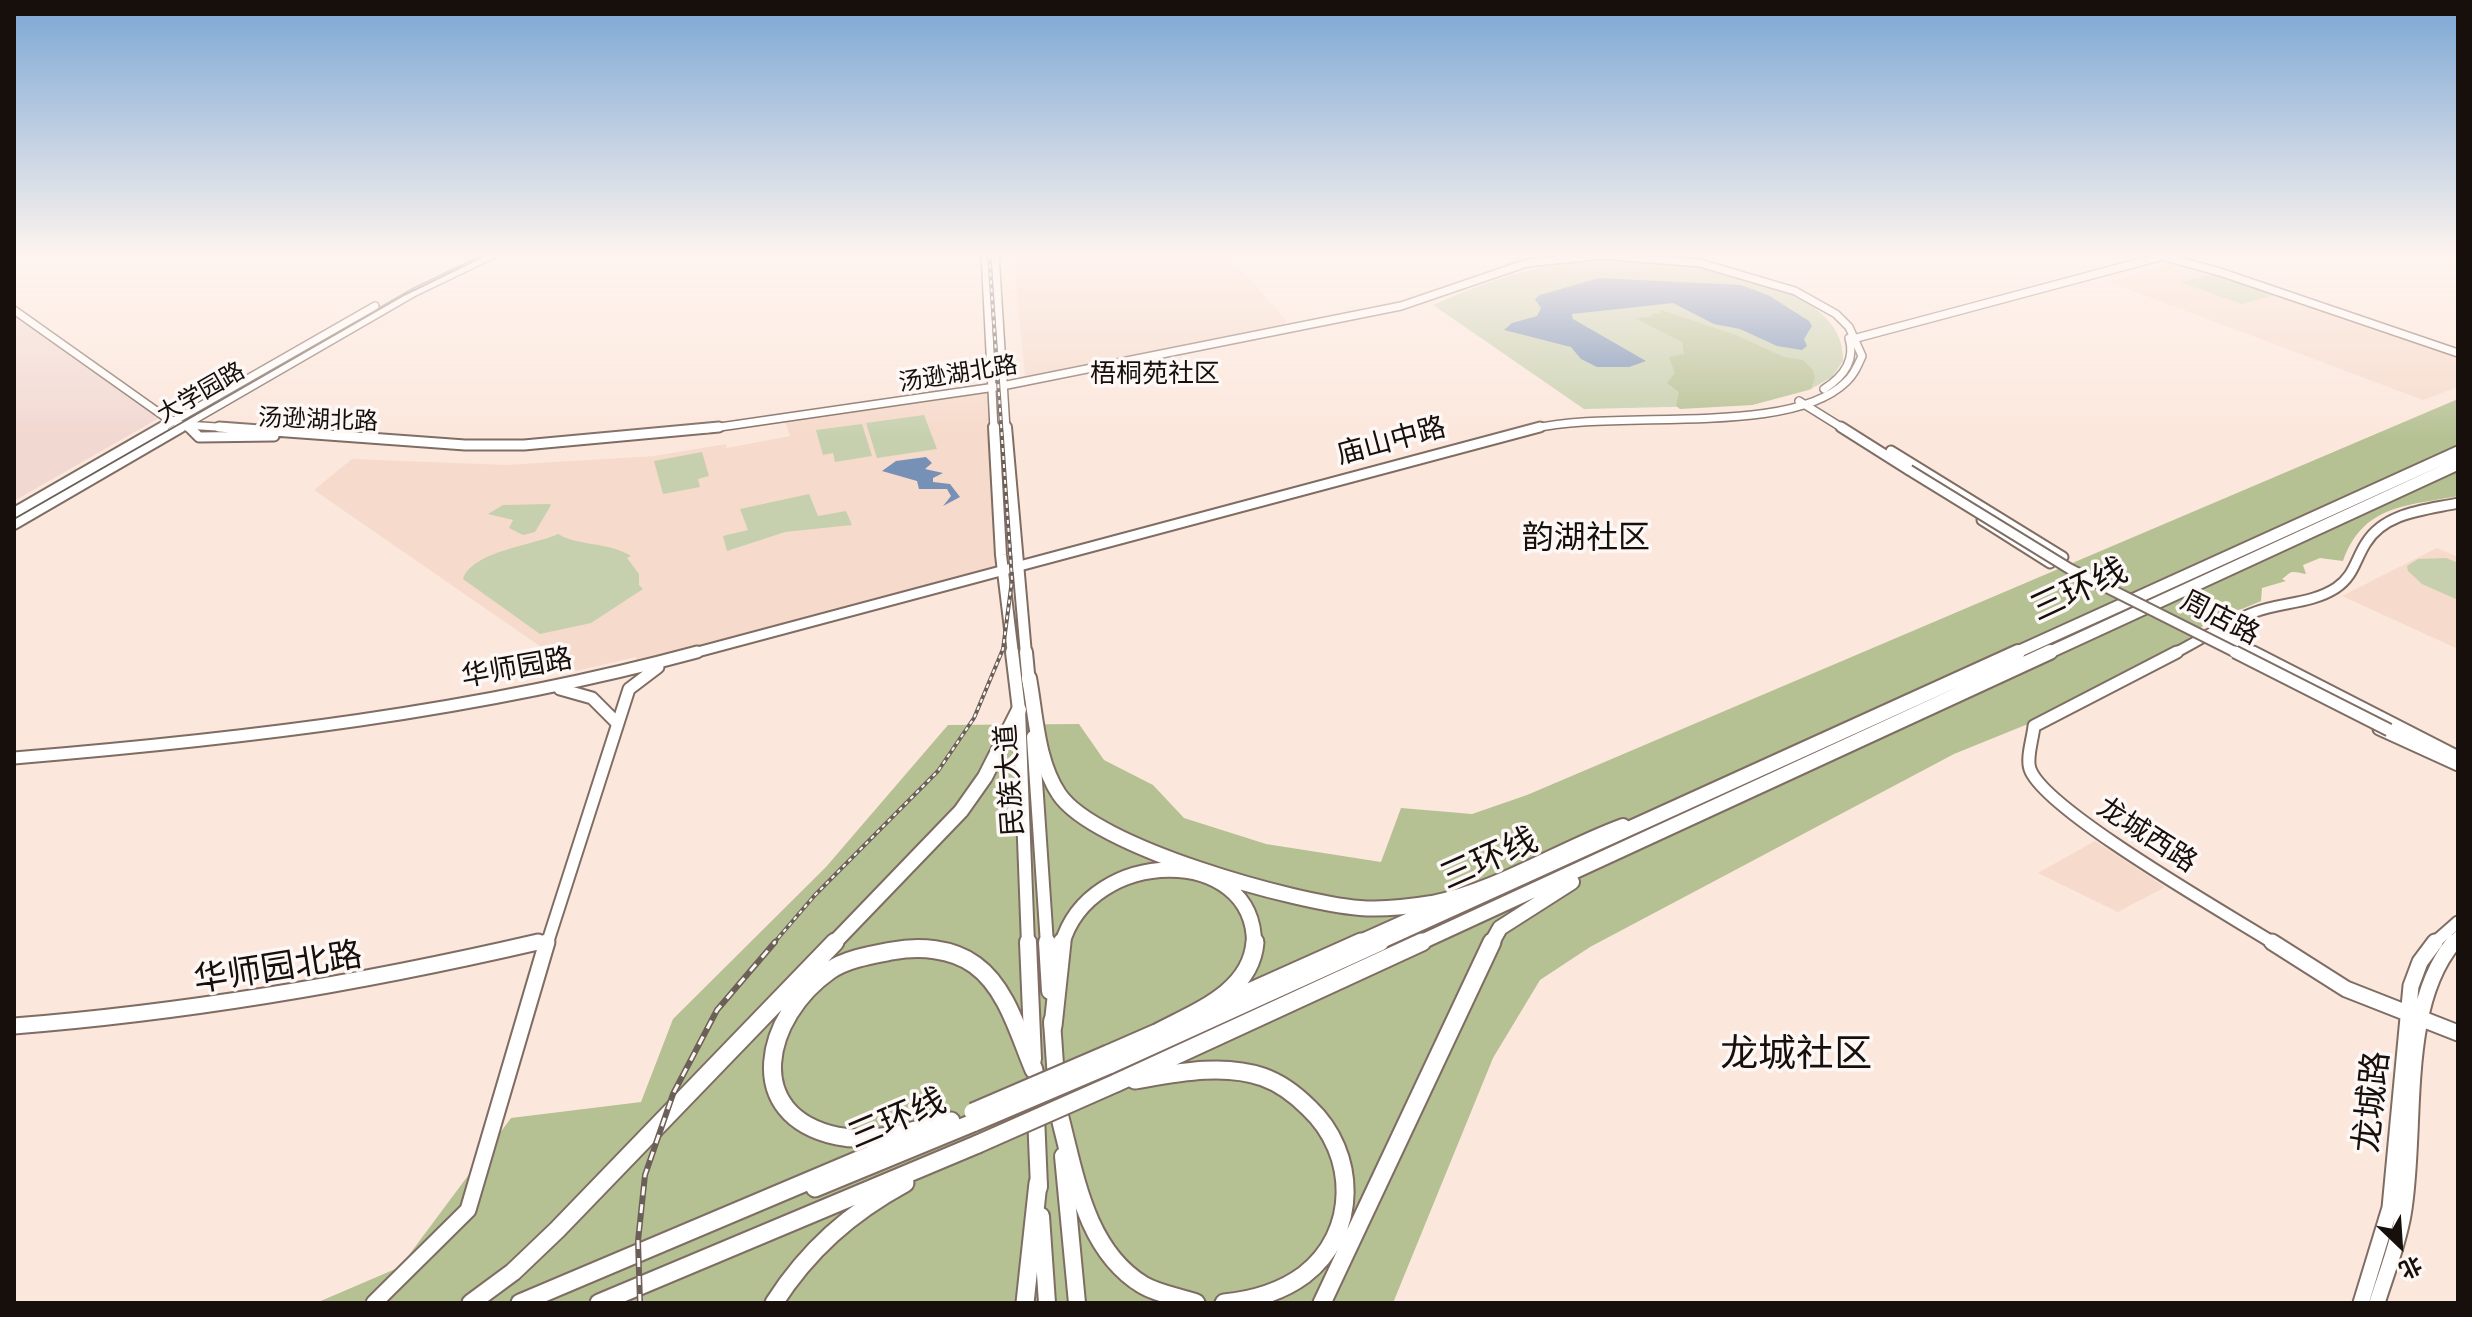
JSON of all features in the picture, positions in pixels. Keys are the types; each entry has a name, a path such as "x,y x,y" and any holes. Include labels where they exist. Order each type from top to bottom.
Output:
{"highway":[{"name":"三环线","path":"599,1303 978,1144 1111,1067 2458,452"},
{"name":"三环线","path":"538,1303 974,1117 1111,1067 1631,848 2458,464"},
{"path":"1029,678 1047,777 1076,815 1094,828 1314,901 1352,909 1391,910 1432,903 1483,887"},
{"path":"471,1303 513,1272 557,1230 961,811 985,777 1019,710"},
{"path":"1151,1036 1605,832 1691,803"},
{"path":"1322,1303 1500,928 1631,848"},
{"path":"1053,1026 1067,927 1082,906 1108,883 1136,874 1173,870 1195,873 1225,885 1242,898 1252,918 1255,941 1252,963 1233,987 1151,1036 1111,1067"},
{"path":"974,1117 873,1137 837,1136 800,1123 784,1106 772,1085 769,1056 783,1019 800,996 830,970 862,957 922,948 976,966 997,990 1034,1070"},
{"path":"1111,1067 1256,1075 1283,1086 1312,1109 1330,1130 1346,1168 1347,1195 1326,1254 1296,1281 1253,1301 1224,1303"},
{"path":"1059,1114 1087,1214 1107,1252 1142,1284 1196,1303"},
{"path":"520,1303 951,1121"},
{"path":"774,1303 817,1243 871,1200 978,1144"},
{"path":"1025,1303 1038,1183"}],"main road":[{"name":"大学园路","path":"14,513 358,315"},
{"name":"大学园路","path":"14,524 375,315"},
{"name":"民族大道","path":"991,315 1011,568 1038,1183 1047,1303"},
{"name":"民族大道","path":"996,315 997,388"},
{"name":"民族大道","path":"1011,568 1029,678 1059,1114 1077,1303"}],"street":[{"name":"汤逊湖北路","path":"22,315 165,417 186,425 193,434 212,439 288,435 522,447 681,434 997,388 1373,315"},
{"name":"汤逊湖北路","path":"1830,315 1853,340"},
{"path":"1803,401 1835,383 1853,354 1853,340 1942,315"},
{"path":"2344,315 2458,353"},
{"name":"周店路","path":"1803,401 2070,569 2458,761"},
{"name":"庙山中路","path":"1011,568 1556,423 1610,415 1716,417 1803,401"},
{"path":"1878,447 2063,557"},
{"path":"1878,447 2050,563"},
{"path":"2202,641 2255,612 2313,599 2336,588 2351,576 2366,542 2381,526 2415,511 2458,503"},
{"name":"华师园路","path":"14,758 195,743 542,689 674,659 1011,568"},
{"path":"2216,633 2458,761"},
{"path":"2202,641 2458,761"},
{"name":"龙城西路","path":"2202,641 2034,726 2029,746 2029,767 2043,790 2113,843 2346,989 2458,1033"},
{"path":"374,1303 468,1210 547,940 616,722 629,689 650,671 674,659"},
{"path":"542,689 575,689 602,701 616,722"},
{"name":"龙城路","path":"2377,1303 2403,1215 2417,1017 2408,993 2423,955 2458,922"},
{"name":"龙城路","path":"2361,1303 2390,1208 2417,1017 2428,981 2443,953 2458,937"},
{"name":"华师园北路","path":"14,1026 190,1011 297,995 547,940"}],"shaded area":[{"path":"1019,315 1282,315 1287,321 1283,326 1025,376"},
{"path":"2198,315 2337,315 2458,355 2458,387 2423,400"},
{"path":"14,316 159,418 14,501"},
{"path":"988,393 996,568 637,665 636,657 576,671 314,490 352,459 506,465 654,456 726,444 727,448 790,436 785,422"},
{"path":"2437,548 2458,557 2458,649 2342,596"},
{"path":"2095,841 2165,887 2118,912 2038,873"}],"green space":[{"path":"1448,315 1822,315 1837,333 1843,361 1832,377 1809,390 1752,405 1584,409"},
{"path":"1677,315 1736,335 1784,357 1803,360 1813,370 1815,378 1811,389 1752,405 1680,409 1676,406 1679,392 1667,383 1675,373 1669,357 1684,354 1682,342 1635,318"},
{"path":"2458,399 2458,496 2404,506 2374,518 2362,529 2343,561 2320,558 2303,565 2306,574 2291,572 2282,579 2286,581 2262,588 2261,601 2204,625 2172,652 2028,724 1954,754 1590,947 1540,980 1493,1058 1393,1303 316,1303 400,1267 511,1118 641,1102 673,1019 826,867 948,725 1079,724 1104,760 1153,785 1184,818 1266,844 1381,862 1401,808 1472,814 1527,795"},
{"path":"924,415 937,449 877,458 866,423"},
{"path":"862,424 872,456 835,462 833,453 823,455 816,430"},
{"path":"702,452 709,476 698,479 700,487 663,494 654,461"},
{"path":"809,494 818,516 846,511 852,525 785,532 727,551 723,536 748,530 740,509"},
{"path":"503,505 551,505 535,532 523,535 509,528 513,520 488,514"},
{"path":"558,534 574,541 613,548 631,556 627,558 639,574 639,585 643,589 591,623 540,634 463,579 469,569 491,555"},
{"path":"2446,558 2458,563 2458,600 2422,584 2408,571 2407,566 2418,559"}],"water":[{"path":"1572,315 1573,319 1646,361 1629,367 1597,367 1581,359 1571,347 1504,330 1512,323 1537,316"},
{"path":"1697,315 1800,315 1812,326 1804,339 1807,346 1802,350 1777,346 1740,329 1714,324"},
{"path":"926,457 932,463 925,469 943,473 933,478 933,482 950,484 960,497 943,506 951,496 947,489 919,489 917,481 882,471 896,461"}],"tram line":[{"path":"14,519 368,315"}],"railway":[{"path":"773,944 815,895 938,771 974,718 1003,649 1012,580 993,315"},
{"path":"640,1303 638,1241 645,1175 673,1094 717,1010 775,942"}],"district":[{"name":"梧桐苑社区","path":"1155,374"},
{"name":"韵湖社区","path":"1586,538"},
{"name":"龙城社区","path":"1796,1054"}]}
